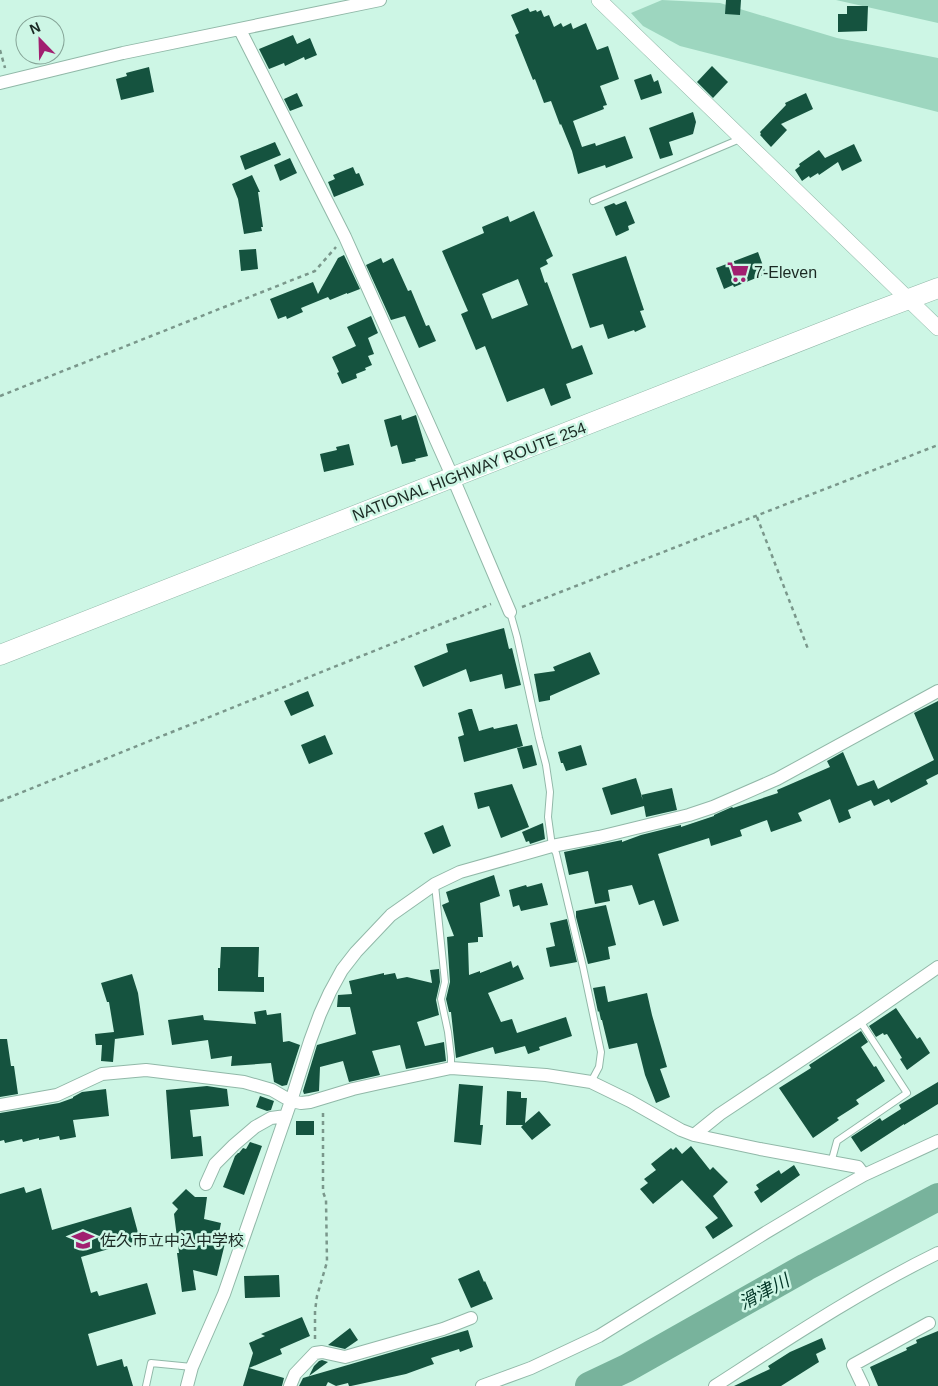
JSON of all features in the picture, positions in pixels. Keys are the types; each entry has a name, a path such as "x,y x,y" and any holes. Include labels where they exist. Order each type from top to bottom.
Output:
{"highway":[{"name":"NATIONAL HIGHWAY ROUTE 254","path":"0,655 938,288"}],"street":[{"path":"4,82 123,53 380,0"},
{"path":"598,0 938,328"},
{"path":"240,30 345,237 453,478 510,612"},
{"path":"187,1386 192,1367 224,1294 320,1014 342,970 391,914 434,884 460,872 552,846 617,833 713,807 777,779 938,691"},
{"path":"694,1135 720,1114 938,967"},
{"path":"0,1104 56,1095 102,1074 146,1070 244,1082 272,1090 291,1101 301,1103 362,1087 452,1068 546,1075 591,1082 630,1101 681,1130 694,1135 760,1150 858,1167 864,1175"},
{"path":"206,1184 215,1164 255,1127 270,1118 286,1116"},
{"path":"482,1386 531,1368 599,1336 765,1233 864,1175 938,1141"},
{"path":"716,1386 837,1308 903,1270 938,1253"},
{"path":"290,1386 295,1374 314,1353 322,1352 345,1357 443,1329 471,1318"},
{"path":"863,1386 853,1365 929,1324"}],"lane":[{"path":"593,201 742,138"},
{"path":"510,612 546,764 550,792 548,817 552,846 556,853 601,1052 599,1067 591,1082"},
{"path":"434,884 445,982 441,999 448,1032 452,1068"},
{"path":"831,1163 837,1141 908,1093 860,1021"},
{"path":"146,1386 151,1363 192,1367"}],"path":[{"path":"0,50 4,82"},
{"path":"0,396 315,271 345,237"},
{"path":"510,612 938,445"},
{"path":"757,516 808,649"},
{"path":"0,801 504,598"},
{"path":"314,1353 316,1296 327,1262 326,1200 323,1192 322,1099"}],"green space":[{"path":"662,0 720,3 837,38 938,58 938,112 680,46 643,26 631,13"},
{"path":"836,0 938,0 938,23"}],"building":[{"path":"726,0 741,0 740,15 725,14"},
{"path":"847,6 868,6 867,31 838,32 838,14 847,14"},
{"path":"528,8 530,12 541,10 544,17 549,15 554,27 561,23 563,27 571,23 573,29 586,23 597,50 608,46 619,79 600,86 607,105 603,106 604,109 573,121 582,147 595,143 596,146 625,136 633,158 606,168 605,165 578,174 572,151 551,101 544,103 515,35 519,33 511,15"},
{"path":"293,35 297,44 310,38 317,55 305,60 304,57 285,66 284,63 269,69 259,49"},
{"path":"712,66 728,82 713,98 697,82"},
{"path":"149,67 154,92 121,100 116,79 127,76 126,73"},
{"path":"651,74 654,82 658,80 662,93 641,100 634,80"},
{"path":"297,93 303,106 290,111 284,99"},
{"path":"806,93 813,109 781,124 787,130 771,147 760,135 760,132 786,105 785,103"},
{"path":"693,112 696,122 693,134 669,142 673,155 660,159 649,128"},
{"path":"275,142 281,155 245,170 240,156"},
{"path":"854,144 862,161 842,171 838,162 819,175 818,173 810,178 809,176 802,181 795,170 800,166 799,164 819,150 825,158"},
{"path":"290,158 297,173 280,181 274,165"},
{"path":"353,167 356,174 359,173 364,185 334,197 328,182 335,179 333,175"},
{"path":"252,175 260,192 258,192 263,227 261,227 262,231 244,234 238,199 232,184"},
{"path":"626,201 635,223 628,226 629,230 616,236 604,207"},
{"path":"534,211 553,256 546,260 548,264 540,268 545,283 547,282 572,349 582,345 593,374 566,384 571,398 551,406 544,388 507,402 485,346 476,350 461,314 468,311 442,251 484,233 482,227 508,216 510,222","holes":["518,279 528,305 492,319 482,294"]},
{"path":"256,249 258,269 241,271 239,250"},
{"path":"758,252 766,274 724,289 716,268"},
{"path":"344,255 360,289 330,300 328,297 301,308 303,312 287,319 286,316 278,319 270,299 313,282 318,294 338,258"},
{"path":"626,256 644,310 640,311 646,327 608,339 603,324 590,328 572,274"},
{"path":"381,258 383,263 393,258 408,291 411,290 426,326 429,325 436,341 419,348 405,316 391,320 366,265"},
{"path":"371,316 378,333 368,338 374,354 368,356 372,365 356,374 357,378 342,384 332,357 356,346 347,327"},
{"path":"401,415 402,420 416,415 428,456 402,464 397,445 391,447 384,420"},
{"path":"349,444 354,465 324,472 320,454 337,450 336,447"},
{"path":"504,628 509,649 512,648 521,685 505,689 502,674 470,682 466,669 423,687 414,666 448,652 446,644"},
{"path":"590,652 600,674 550,696 550,700 539,702 534,674 555,671 553,667"},
{"path":"308,691 314,706 291,716 284,701"},
{"path":"938,701 938,774 926,780 928,784 891,803 889,799 874,806 871,800 848,810 851,818 839,823 830,799 798,813 802,821 771,832 767,820 740,830 742,836 711,846 709,838 658,854 679,921 663,926 654,900 639,905 632,885 608,890 610,901 595,904 588,871 569,875 564,852 622,840 622,842 641,835 681,825 681,827 714,816 732,807 778,793 777,790 830,767 827,761 843,752 857,785 874,780 878,789 934,760 914,713"},
{"path":"472,709 479,731 517,724 523,746 464,762 458,737 464,735 458,713"},
{"path":"325,735 333,754 309,764 301,745"},
{"path":"532,745 537,765 523,769 517,748"},
{"path":"581,745 587,765 566,771 563,763 561,763 558,752"},
{"path":"636,778 641,795 672,788 677,810 646,817 644,806 611,815 602,788"},
{"path":"512,784 529,827 501,838 489,806 478,809 474,793"},
{"path":"543,823 545,839 530,844 529,841 526,842 522,832"},
{"path":"443,825 451,846 433,854 424,833"},
{"path":"494,875 500,896 480,903 483,937 478,937 478,942 468,943 469,975 480,971 480,973 511,961 513,968 518,965 524,979 488,993 501,1022 512,1019 517,1033 566,1017 572,1036 539,1047 540,1050 528,1054 525,1046 495,1054 493,1047 456,1058 451,1012 449,1012 446,999 450,982 447,937 454,936 442,905 449,902 446,892"},
{"path":"542,883 548,905 521,911 519,905 513,907 509,890"},
{"path":"606,905 616,945 608,947 610,959 588,964 576,911"},
{"path":"567,919 577,962 550,967 546,948 555,946 550,923"},
{"path":"221,947 259,947 258,977 264,977 264,992 218,991 218,968 220,968"},
{"path":"439,969 440,982 436,1000 439,1015 417,1022 425,1046 444,1042 446,1061 406,1069 400,1045 372,1051 380,1075 349,1082 343,1061 320,1067 319,1091 304,1094 303,1091 317,1045 356,1034 350,1007 337,1007 338,995 352,994 349,981 384,973 384,975 395,973 397,979 407,977 432,983 430,970"},
{"path":"132,974 138,993 144,1035 115,1038 113,1062 101,1061 102,1045 96,1045 95,1034 114,1032 109,1002 107,1002 101,983"},
{"path":"605,986 608,1002 647,993 667,1067 660,1069 670,1097 656,1103 645,1075 637,1043 609,1049 593,988"},
{"path":"896,1008 917,1039 920,1037 930,1053 907,1070 887,1034 884,1035 883,1033 876,1037 869,1026"},
{"path":"266,1010 267,1015 281,1013 283,1042 289,1041 300,1045 287,1085 282,1086 274,1082 271,1063 231,1066 232,1056 211,1059 208,1040 172,1045 168,1020 203,1015 204,1020 256,1024 254,1012"},
{"path":"861,1031 868,1042 861,1047 885,1081 856,1100 859,1104 837,1118 839,1120 813,1138 779,1088 811,1068 809,1065"},
{"path":"0,1039 7,1039 11,1066 14,1066 18,1094 0,1097"},
{"path":"938,1082 938,1104 861,1152 851,1137 880,1118 882,1121 901,1109 899,1105"},
{"path":"459,1084 483,1086 480,1125 483,1125 481,1145 454,1142"},
{"path":"207,1086 227,1089 229,1106 190,1110 193,1137 201,1136 203,1156 171,1159 166,1090"},
{"path":"106,1089 109,1116 73,1120 76,1137 60,1140 59,1136 23,1142 22,1139 5,1143 4,1140 0,1141 0,1113 59,1103 73,1098 82,1092"},
{"path":"507,1091 521,1092 521,1098 527,1098 525,1123 539,1111 551,1125 532,1140 521,1127 523,1125 506,1125"},
{"path":"260,1096 274,1101 271,1110 267,1111 256,1107"},
{"path":"296,1121 314,1121 314,1135 296,1135"},
{"path":"250,1142 262,1146 244,1195 223,1187 235,1156 243,1148 246,1149"},
{"path":"691,1146 710,1170 713,1167 728,1182 713,1196 733,1226 713,1239 705,1227 718,1218 682,1180 653,1204 640,1189 648,1183 644,1179 656,1170 651,1164 671,1148 673,1150 676,1147 682,1154"},
{"path":"794,1165 800,1175 761,1203 754,1192 759,1189 756,1185 779,1170 781,1174"},
{"path":"24,1187 26,1193 41,1188 52,1230 131,1207 140,1240 81,1257 91,1293 97,1291 99,1296 147,1283 156,1314 88,1334 97,1366 122,1359 124,1367 127,1366 133,1386 0,1386 0,1194"},
{"path":"186,1189 195,1197 207,1197 204,1219 221,1223 219,1233 227,1235 217,1276 193,1270 196,1290 182,1292 174,1214 178,1209 172,1203"},
{"path":"479,1270 493,1299 471,1308 458,1279"},
{"path":"279,1275 280,1297 245,1298 244,1276"},
{"path":"302,1317 310,1336 280,1349 282,1354 249,1368 284,1378 282,1386 243,1386 253,1353 249,1343 265,1336 261,1334"},
{"path":"350,1328 358,1340 345,1349 328,1345"},
{"path":"468,1330 473,1347 460,1352 459,1349 431,1358 434,1364 406,1374 351,1386 348,1383 336,1386 328,1382 326,1386 299,1386 303,1378"},
{"path":"938,1331 938,1386 878,1386 870,1367 907,1350 906,1348 917,1343 916,1340"},
{"path":"822,1338 826,1349 816,1354 819,1362 781,1386 734,1386 770,1369 768,1366 790,1352"},
{"path":"322,1360 328,1362 309,1376 314,1366"}],"waterway":[{"name":"滑津川","path":"589,1386 627,1368 806,1267 938,1197"}],"place":[{"name":"7-Eleven","path":"738,272"},
{"name":"佐久市立中込中学校","path":"83,1240"}]}
